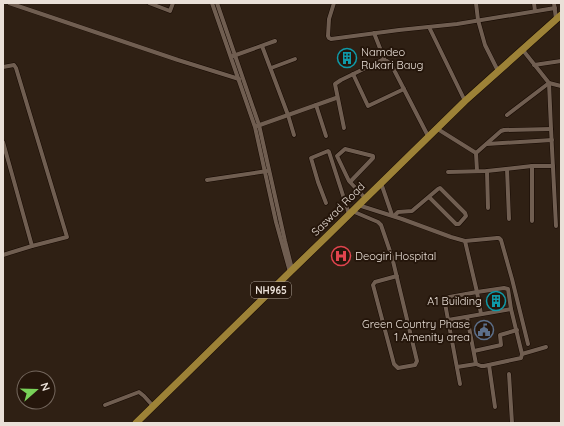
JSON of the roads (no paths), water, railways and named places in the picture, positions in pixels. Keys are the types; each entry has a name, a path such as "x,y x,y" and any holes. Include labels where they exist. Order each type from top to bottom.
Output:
{"highway":[{"name":"Saswad Road","path":"136,423 436,128 559,17"}],"street":[{"path":"9,3 178,60 243,80"},
{"path":"149,3 170,11 173,3"},
{"path":"212,3 243,80 257,126 291,270"},
{"path":"217,3 238,78 257,126"},
{"path":"334,3 328,19 328,36 332,39 457,24 535,11 555,5 559,17"},
{"path":"476,3 478,20 486,45 498,71"},
{"path":"534,3 535,11"},
{"path":"428,27 465,101"},
{"path":"374,33 385,61"},
{"path":"233,56 275,41"},
{"path":"262,46 294,135"},
{"path":"522,50 549,83 561,86"},
{"path":"271,68 295,59"},
{"path":"344,128 335,84 382,60 391,64 428,136"},
{"path":"534,65 561,61"},
{"path":"3,67 14,65 16,68 67,237 3,255"},
{"path":"353,74 368,106 404,89"},
{"path":"507,115 549,83"},
{"path":"549,83 556,226"},
{"path":"257,126 336,98"},
{"path":"316,105 326,136"},
{"path":"436,128 476,153"},
{"path":"476,153 498,133 504,130 551,129"},
{"path":"486,144 552,140"},
{"path":"3,142 32,246"},
{"path":"350,182 373,158 373,156 345,149 337,155 350,182 365,198"},
{"path":"326,203 310,158 329,151 350,212 378,222 381,225 392,257 397,276 417,361 415,365 398,368 394,364 373,285 375,282 397,276"},
{"path":"476,153 477,171"},
{"path":"448,172 507,169 532,166 554,166"},
{"path":"532,166 532,221"},
{"path":"507,169 508,219"},
{"path":"487,170 488,208"},
{"path":"207,180 267,171"},
{"path":"381,182 393,216"},
{"path":"393,216 398,212 412,211 438,188 442,188 466,216 459,224 456,224 429,197"},
{"path":"358,205 465,241 499,238 501,240 512,279 528,344"},
{"path":"465,241 481,314"},
{"path":"460,384 444,298 504,288 507,289 522,354"},
{"path":"448,320 511,309"},
{"path":"467,317 476,364"},
{"path":"474,351 500,345 501,334 517,330"},
{"path":"457,367 476,364 481,366 489,365 520,358 522,354 546,347"},
{"path":"489,365 495,407"},
{"path":"509,374 512,423"},
{"path":"105,406 139,392 153,406"}],"place":[{"name":"Namdeo Rukari Baug","path":"347,58"},
{"name":"Deogiri Hospital","path":"341,256"},
{"name":"A1 Building","path":"496,301"},
{"name":"Green Country Phase 1 Amenity area","path":"484,330"}]}
